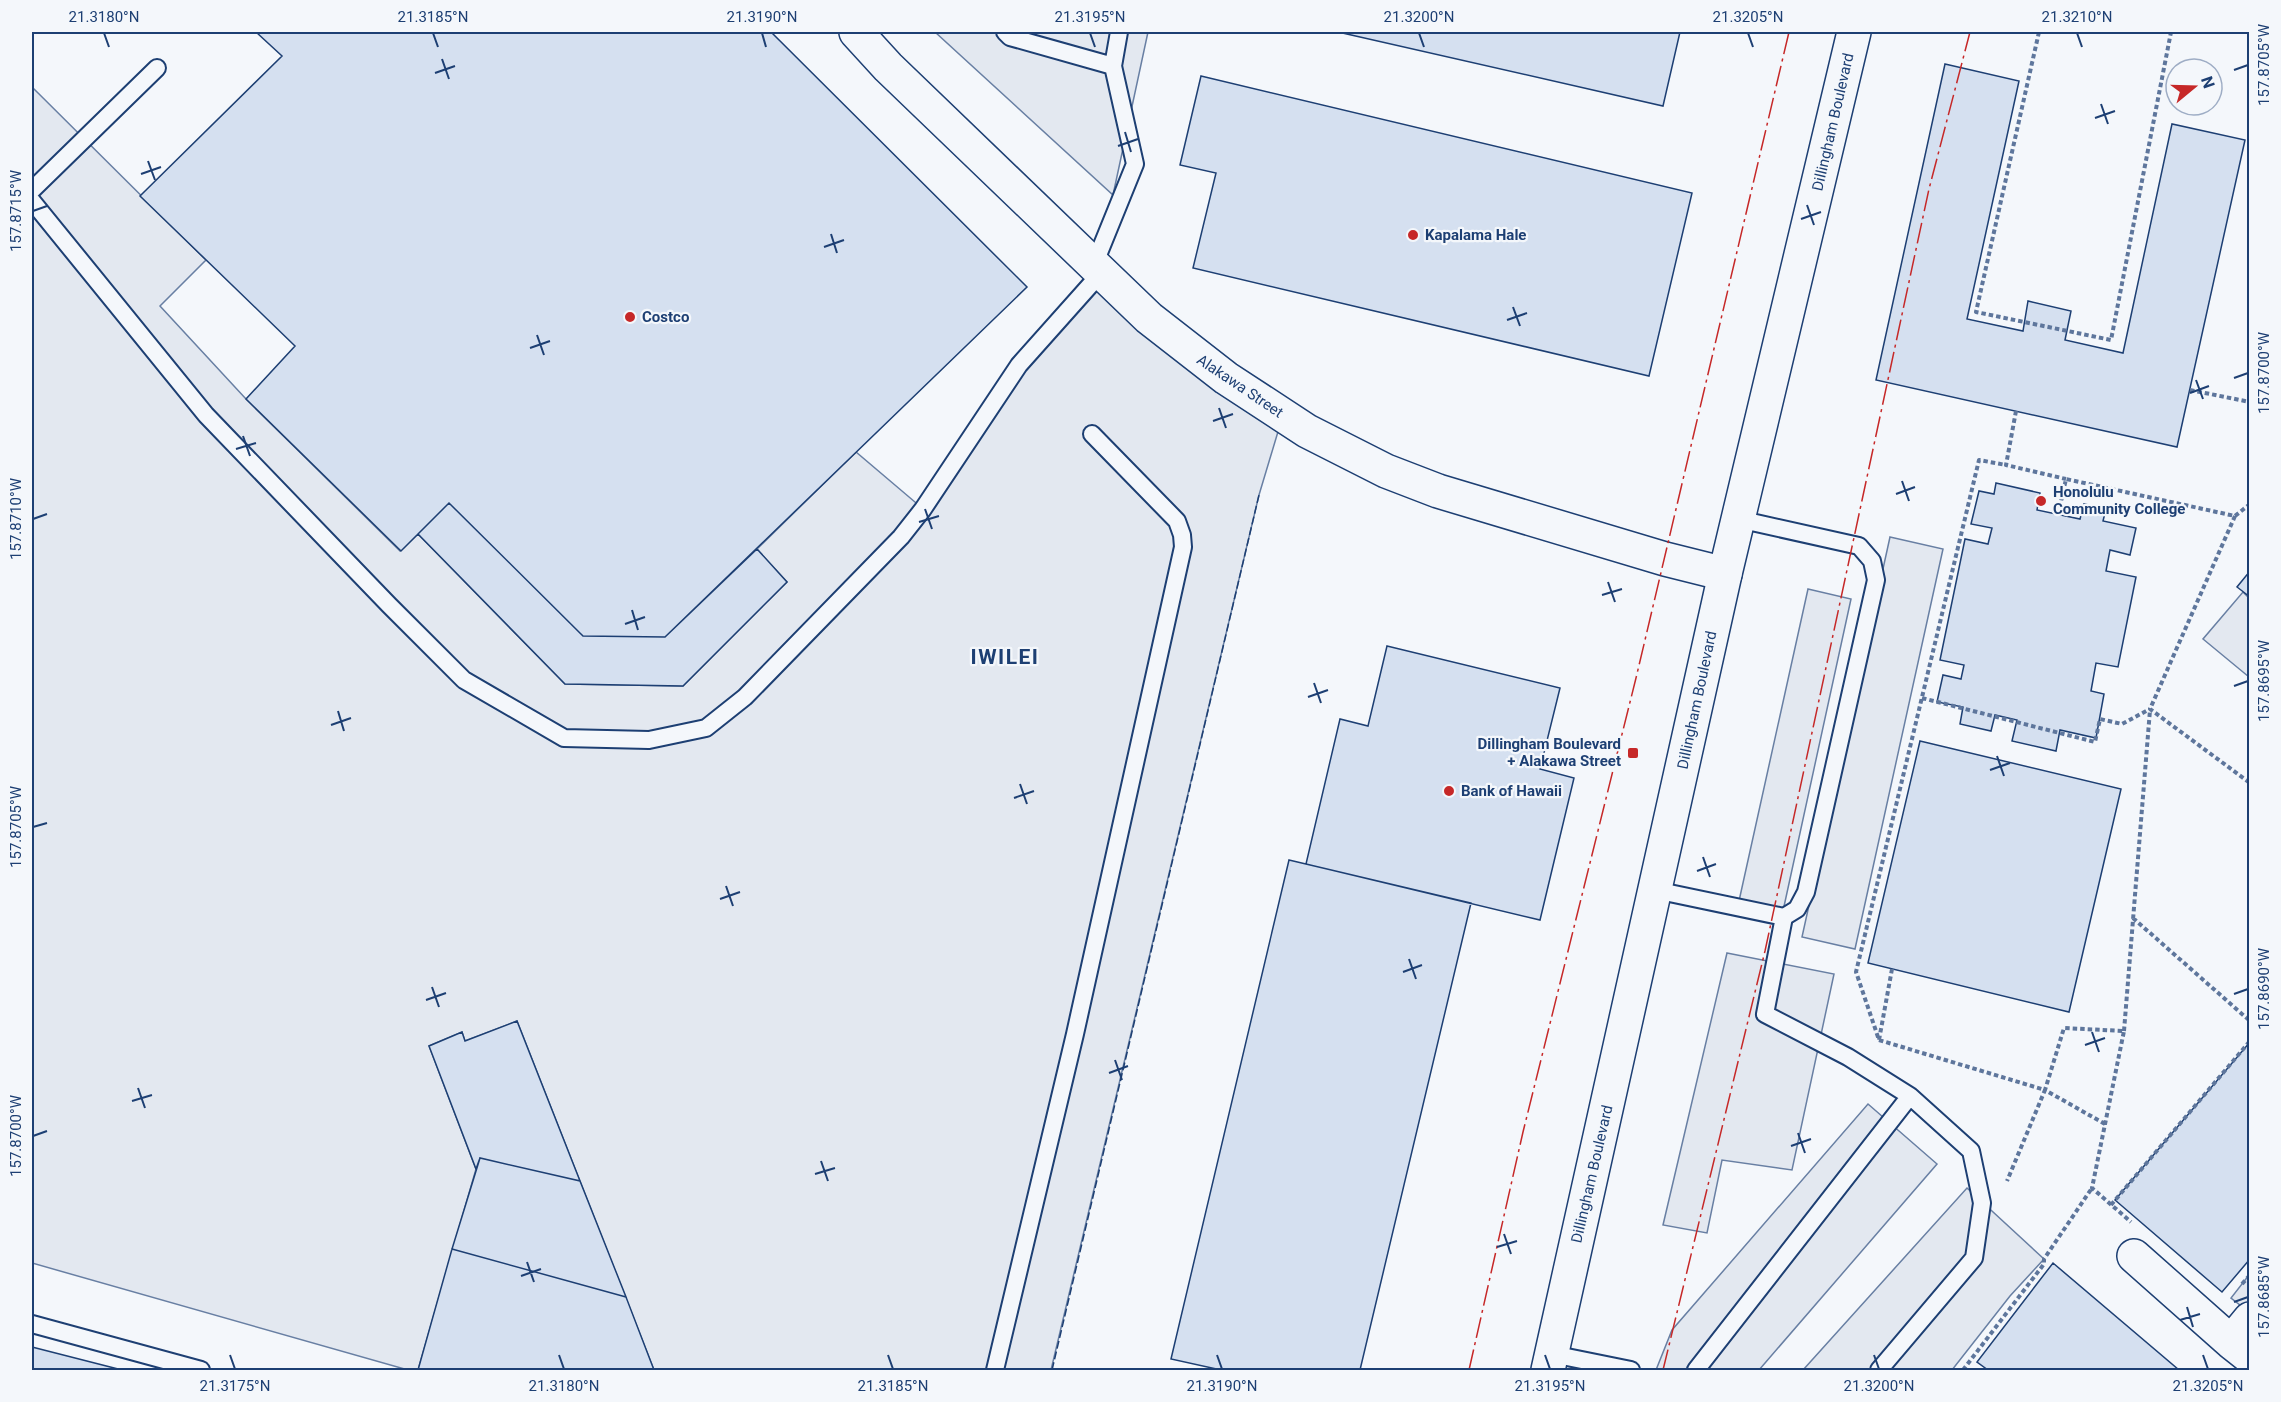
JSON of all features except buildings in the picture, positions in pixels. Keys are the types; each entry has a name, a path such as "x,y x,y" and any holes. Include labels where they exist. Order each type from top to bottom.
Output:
{"main road":[{"name":"Alakawa Street","path":"856,32 888,67 1149,318 1235,384 1307,430 1386,471 1461,498 1665,560 1725,574"},
{"name":"Dillingham Boulevard","path":"1550,1362 1725,574 1854,32"},
{"path":"2136,1242 2242,1327"}],"lane":[{"path":"1005,32 1010,38 1113,66"},
{"path":"32,201 206,415 464,680 564,738 649,740 706,728 745,697 901,537 923,509 1019,365 1098,269 1135,164 1113,66 1119,32"},
{"path":"32,190 157,68"},
{"path":"995,1371 1075,1034 1183,547 1177,521 1092,434"},
{"path":"1655,890 1784,917 1797,909 1806,892 1876,580 1872,561 1859,546 1738,519"},
{"path":"1784,917 1765,1014 1848,1057 1910,1096 1971,1151 1982,1203 1974,1258 1879,1371"},
{"path":"1696,1371 1910,1096"},
{"path":"32,1324 201,1371"},
{"path":"1550,1362 1631,1371"}],"path":[{"path":"2039,32 1976,312 2111,340 2171,32"},
{"path":"2190,390 2250,402"},
{"path":"2006,465 2016,411"},
{"path":"1879,1040 1856,972 1979,460 2235,516"},
{"path":"2058,515 2066,479"},
{"path":"1964,1371 2044,1264 2044,1260 2092,1188 2124,1031 2150,709 2235,516 2250,504"},
{"path":"1922,698 2095,742 2100,719 2122,724 2150,709"},
{"path":"2150,709 2250,783"},
{"path":"2133,918 2250,1021"},
{"path":"1879,1040 1892,969"},
{"path":"2006,1183 2045,1090 2064,1028 2124,1031"},
{"path":"1879,1040 2045,1090 2105,1124"},
{"path":"2111,1205 2250,1041"},
{"path":"2092,1188 2111,1205 2136,1242"},
{"path":"2242,1327 2250,1275"}],"shaded area":[{"path":"935,32 1148,32 1113,195"},
{"path":"32,87 206,260 160,306 246,399 400,551 418,534 565,684 683,686 787,582 757,549 856,452 922,508 1019,365 1101,273 1283,415 1259,495 1051,1370 654,1370 517,1021 465,1041 462,1032 429,1046 476,1169 418,1370 408,1370 32,1263"},
{"path":"1890,537 1943,549 1855,949 1802,937"},
{"path":"1808,589 1851,599 1783,911 1739,901"},
{"path":"2243,592 2249,598 2249,677 2203,639"},
{"path":"1727,953 1834,974 1792,1170 1722,1160 1707,1233 1663,1225"},
{"path":"1868,1104 1937,1164 1759,1370 1656,1370 1672,1330"},
{"path":"1967,1188 2044,1259 2010,1296 1952,1370 1803,1370"},
{"path":"2249,1275 2249,1312 2231,1298"}],"fence":[{"path":"1052,1370 1259,495"}],"power":[{"path":"1469,1370 1523,1132 1636,678 1789,32"},
{"path":"1663,1370 1765,951 1929,189 1970,32"}],"place":[{"name":"Kapalama Hale","path":"1413,235"},
{"name":"Costco","path":"630,317"},
{"name":"Honolulu Community College","path":"2041,501"},
{"name":"Dillingham Boulevard + Alakawa Street","path":"1633,753"},
{"name":"Bank of Hawaii","path":"1449,791"}],"district":[{"name":"IWILEI","path":"1005,657"}]}
